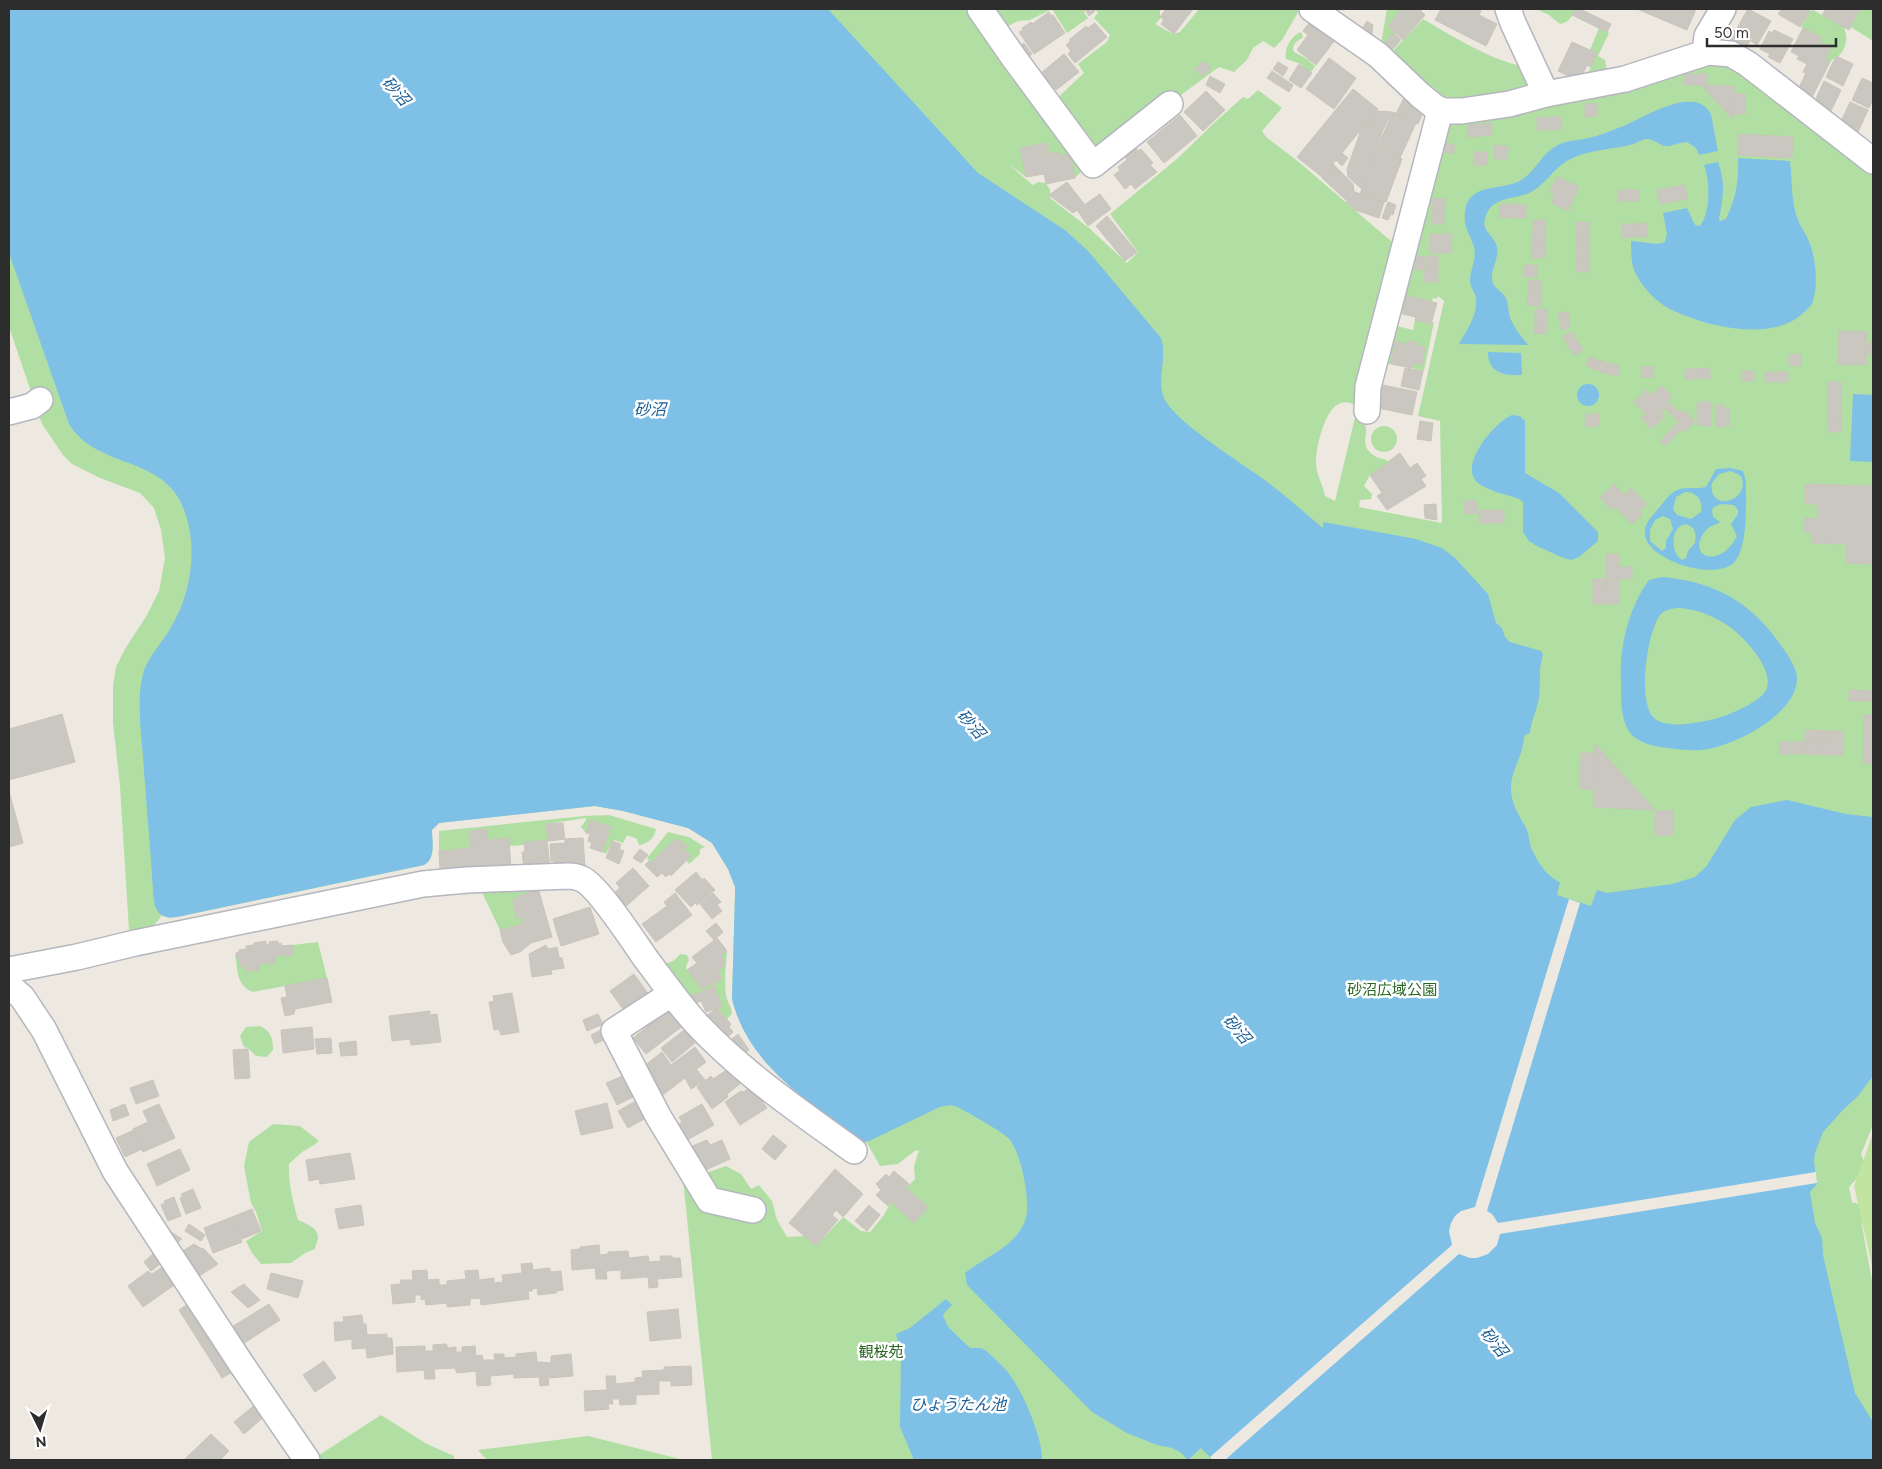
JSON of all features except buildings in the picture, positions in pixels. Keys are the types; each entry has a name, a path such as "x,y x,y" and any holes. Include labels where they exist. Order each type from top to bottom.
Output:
{"street":[{"path":"980,9 1093,165 1170,104"},
{"path":"1312,9 1378,55 1420,95 1440,111 1454,112 1509,104 1546,94 1625,79 1705,54 1715,52 1731,54 1748,64 1873,161"},
{"path":"1508,9 1546,94"},
{"path":"1705,54 1707,36 1723,9"},
{"path":"1366,411 1368,388 1440,111"},
{"path":"9,412 32,406 40,400"},
{"path":"9,970 77,958 144,942 423,884 467,880 568,876 581,878 590,884 603,899 671,994 694,1021 721,1048 794,1108 854,1151"},
{"path":"9,986 22,997 44,1030 115,1171 307,1460"},
{"path":"671,994 614,1030 658,1116 709,1200 753,1210"}],"green space":[{"name":"砂沼","path":"9,9 973,9 1087,166 1075,178 1070,155 1060,156 1059,152 1049,154 1046,143 1020,148 1026,177 1008,164 1033,185 1038,182 1045,183 1050,189 1050,198 1089,228 1127,263 1138,252 1110,214 1178,158 1243,97 1248,99 1258,90 1282,108 1262,131 1266,137 1300,163 1399,248 1445,126 1704,65 1728,66 1740,70 1873,175 1873,1125 1861,1154 1865,1165 1862,1173 1849,1187 1852,1202 1862,1205 1864,1213 1862,1226 1873,1286 1873,1460 712,1460 682,1170 695,1177 726,1166 741,1174 751,1189 759,1185 772,1201 777,1220 787,1237 805,1236 816,1246 843,1217 861,1231 870,1232 884,1215 891,1202 914,1223 928,1207 906,1188 915,1179 914,1167 920,1152 916,1150 898,1164 880,1166 867,1143 863,1142 797,1093 765,1062 742,1026 732,999 735,887 728,869 712,843 688,828 623,811 595,806 439,823 432,830 432,854 424,865 177,917 168,918 162,915 149,932 129,931 120,786 113,723 113,686 116,667 159,591 165,558 161,530 154,508 140,493 100,478 72,464 63,455 42,424 9,327","holes":["1407,296 1432,302 1433,298 1437,299 1438,296 1444,301 1418,416 1440,421 1442,523 1359,507 1360,500 1371,499 1372,494 1364,486 1370,475 1390,462 1374,456 1367,448 1364,420 1357,409 1335,501 1325,496 1316,462 1322,428 1326,419 1335,406 1341,403 1347,402 1356,405 1380,362 1391,364 1395,342 1408,344 1409,341 1417,342 1417,345 1425,347 1422,365 1413,363 1412,368 1424,371 1434,322 1431,324 1415,320 1413,330 1389,324 1392,310 1403,314"]},
{"path":"986,9 1052,9 1030,20 1018,21 1000,30"},
{"path":"1052,9 1087,9 1084,12 1088,18 1067,33"},
{"path":"1095,9 1158,9 1160,10 1160,19 1155,24 1173,34 1180,32 1199,9 1300,9 1282,40 1274,48 1263,41 1253,48 1247,60 1234,72 1219,67 1099,155 1053,102 1084,73 1078,64 1107,42 1110,35 1094,18 1098,13"},
{"path":"1387,9 1401,10 1388,26 1395,32 1385,43 1392,50 1387,56 1383,53 1382,38"},
{"path":"1536,9 1576,9 1568,21 1560,24 1549,15"},
{"path":"1860,9 1873,9 1873,41 1851,27"},
{"path":"1813,10 1844,27 1846,35 1845,46 1838,57 1836,56 1830,62 1825,59 1831,47 1819,41 1821,37 1801,27 1810,11"},
{"path":"1423,19 1484,53 1522,66 1527,76 1527,88 1446,103 1387,57"},
{"path":"1599,28 1609,33 1598,56 1605,60 1607,71 1585,80 1597,54 1590,50"},
{"path":"1301,32 1303,37 1295,43 1293,48 1294,52 1315,66 1312,71 1308,72 1301,64 1286,59 1289,43 1294,36"},
{"path":"1384,426 1393,430 1397,439 1393,448 1384,452 1375,448 1371,439 1375,430"},
{"path":"609,815 656,829 654,835 649,841 641,845 639,845 637,839 627,835 623,843 614,840 606,854 602,852 610,827 591,820 586,833 581,827 586,818 547,824 548,840 525,842 524,845 509,846 508,838 488,840 487,829 469,831 470,848 439,851 439,831"},
{"path":"668,832 689,837 705,847 700,849 700,854 689,864 686,860 684,849 687,847 679,839 677,841 675,839 651,863 647,858"},
{"path":"538,888 513,899 516,918 521,917 523,924 500,930 481,890"},
{"path":"318,942 327,978 253,992 241,983 236,958 239,958 240,966 246,966 247,971 259,970 259,964 275,963 275,956 292,955 292,945"},
{"path":"727,951 725,989 732,1014 727,1019 717,1008 722,1006 714,986 685,998 662,962 670,962 680,954 687,955 689,960 686,966 687,970 703,989 710,983 713,986 722,978 717,971 723,967 722,965 725,962 721,956"},
{"path":"260,1026 267,1030 272,1038 273,1050 267,1057 256,1056 248,1048 244,1047 240,1036 246,1027"},
{"path":"273,1124 300,1126 319,1141 302,1152 289,1164 291,1192 298,1220 314,1229 318,1234 318,1238 315,1249 305,1253 291,1263 261,1264 252,1253 246,1241 262,1231 251,1203 244,1166 249,1142"},
{"path":"1873,1133 1873,1270 1854,1186"},
{"path":"381,1415 427,1444 454,1456 454,1460 318,1460 316,1457"},
{"path":"588,1436 684,1460 487,1460 478,1450"}],"water":[{"name":"砂沼","path":"9,9 828,9 978,173 1065,230 1088,251 1161,338 1163,345 1162,391 1170,408 1182,419 1270,484 1323,528 1323,522 1416,539 1442,548 1455,558 1488,594 1496,623 1502,628 1505,637 1510,642 1541,651 1543,655 1538,702 1530,733 1524,736 1522,749 1513,775 1511,794 1516,809 1527,830 1531,847 1542,868 1560,882 1557,895 1591,906 1597,890 1607,893 1672,884 1695,877 1706,867 1735,820 1751,807 1787,800 1846,814 1873,817 1873,1076 1858,1096 1823,1132 1815,1153 1814,1162 1817,1184 1810,1192 1815,1223 1822,1238 1823,1255 1855,1393 1873,1422 1873,1460 1213,1460 1201,1448 1188,1460 1180,1452 1172,1448 1157,1445 1127,1433 1092,1412 967,1285 965,1273 1014,1238 1025,1221 1027,1203 1024,1179 1018,1156 1010,1140 1001,1132 975,1117 955,1106 949,1105 940,1107 869,1141 863,1142 803,1098 784,1081 767,1064 752,1044 740,1023 732,999 735,887 728,869 712,843 688,828 623,811 595,806 439,823 432,830 432,854 424,865 177,917 160,914 155,907 153,895 140,727 140,697 142,678 147,664 178,615 184,599 191,565 190,530 186,514 179,499 168,485 155,475 141,468 94,448 80,438 69,424 9,253"},
{"path":"1683,102 1699,103 1711,114 1718,151 1699,155 1696,148 1687,142 1665,146 1647,139 1630,145 1579,155 1564,163 1543,183 1529,193 1505,199 1490,208 1484,224 1497,247 1497,255 1492,273 1493,283 1506,298 1511,320 1528,345 1459,344 1471,322 1476,304 1470,281 1475,252 1466,227 1465,217 1468,202 1473,195 1480,191 1515,183 1523,179 1548,152 1558,145 1603,134 1664,107"},
{"path":"1738,158 1790,161 1796,214 1814,257 1816,280 1812,303 1801,315 1788,323 1772,328 1736,328 1718,325 1700,321 1670,309 1656,300 1644,287 1636,274 1631,256 1631,241 1658,244 1665,242 1667,234 1663,213 1687,208 1695,225 1700,226 1704,220 1708,205 1704,165 1718,162 1723,184 1719,219 1720,221 1726,219 1736,189"},
{"path":"1488,352 1521,353 1522,375 1509,375 1498,372 1491,365"},
{"path":"1588,384 1596,387 1599,395 1596,403 1588,406 1580,403 1577,395 1580,387"},
{"path":"1853,394 1873,395 1873,462 1850,461"},
{"path":"1512,415 1520,416 1525,421 1525,473 1559,493 1598,532 1598,541 1579,557 1571,560 1561,557 1529,541 1523,532 1523,502 1485,487 1476,481 1472,473 1472,464 1482,444 1497,426"},
{"path":"1730,468 1743,471 1746,481 1743,543 1736,560 1728,567 1716,570 1702,569 1672,561 1659,554 1650,545 1645,536 1645,528 1648,521 1665,500 1677,490 1706,487 1716,469","holes":["1731,471 1741,476 1743,485 1735,498 1729,501 1722,501 1716,498 1712,492 1712,483 1719,474","1685,492 1693,493 1700,500 1701,512 1691,519 1677,515 1673,509 1676,497","1721,504 1734,505 1738,510 1738,514 1731,524 1737,536 1730,547 1722,553 1707,556 1701,552 1699,546 1701,538 1707,529 1720,522 1713,517 1712,510","1663,516 1670,519 1673,529 1666,541 1666,548 1662,551 1650,541 1650,530 1655,520","1686,524 1694,529 1695,534 1695,543 1688,551 1686,558 1682,560 1675,552 1674,546 1677,529"]},
{"path":"1662,577 1696,583 1726,594 1752,612 1775,637 1795,669 1797,680 1794,693 1786,706 1760,727 1729,743 1714,748 1684,750 1667,748 1644,743 1632,735 1625,723 1622,709 1622,654 1631,615 1649,580","holes":["1670,609 1687,609 1714,618 1739,635 1762,662 1768,682 1766,690 1759,698 1734,712 1689,724 1669,724 1654,718 1649,710 1645,683 1648,651 1651,636 1660,615"]},
{"name":"ひょうたん池","path":"946,1299 952,1305 943,1315 948,1327 970,1348 985,1350 1006,1370 1017,1386 1036,1429 1042,1460 914,1460 900,1427 901,1354 896,1334 910,1328"}],"pier":[{"path":"1569,899 1580,903 1487,1211 1492,1214 1498,1223 1816,1172 1817,1183 1500,1234 1497,1245 1488,1254 1477,1258 1470,1258 1459,1254 1225,1460 1213,1460 1210,1457 1452,1245 1449,1231 1455,1216 1461,1211 1475,1207"}],"park label":[{"name":"砂沼広域公園","path":"1392,990"},
{"name":"観桜苑","path":"881,1352"}]}
